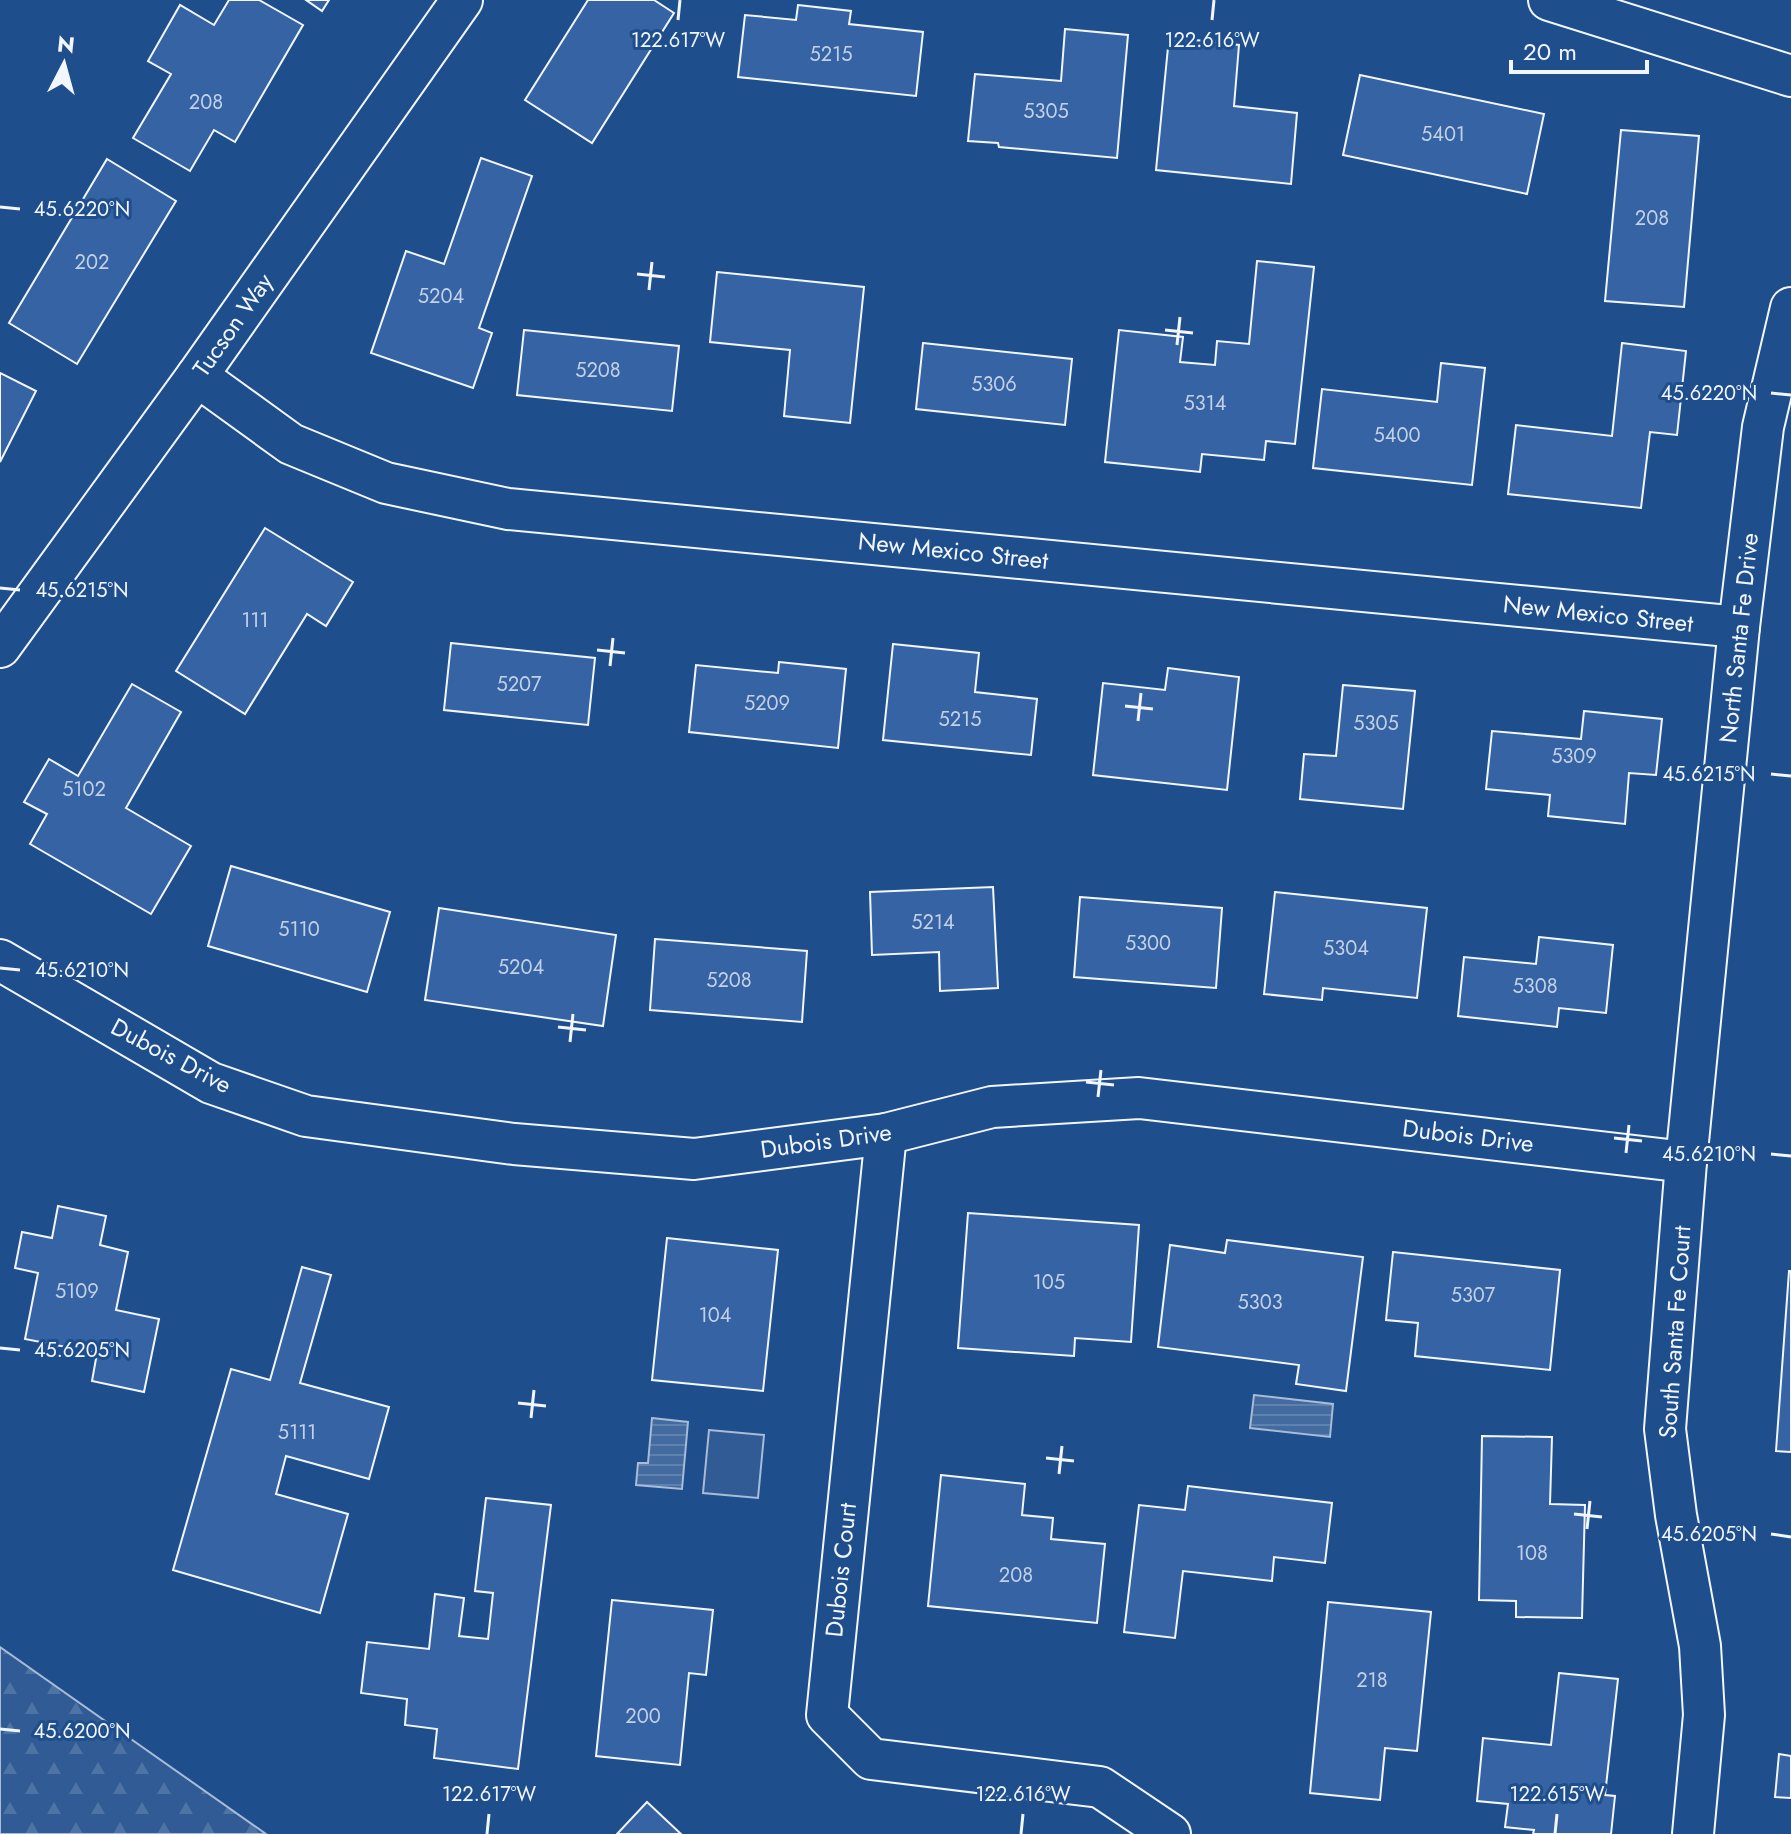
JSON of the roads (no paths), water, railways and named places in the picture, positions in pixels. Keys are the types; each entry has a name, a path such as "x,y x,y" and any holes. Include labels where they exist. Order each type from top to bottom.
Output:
{"street":[{"name":"Tucson Way","path":"0,647 197,376 462,0"},
{"path":"1549,0 1791,76"},
{"name":"North Santa Fe Drive","path":"1686,1162 1739,627 1763,427 1791,308"},
{"name":"New Mexico Street","path":"197,376 291,444 386,483 508,509 1739,627"},
{"name":"Dubois Drive","path":"0,960 211,1083 306,1116 514,1144 694,1159 886,1134 992,1107 1139,1098 1686,1162"},
{"name":"Dubois Court","path":"886,1134 827,1715 871,1759 1100,1787 1170,1834"},
{"name":"South Santa Fe Court","path":"1686,1162 1665,1429 1702,1674 1704,1715 1693,1834"}]}
